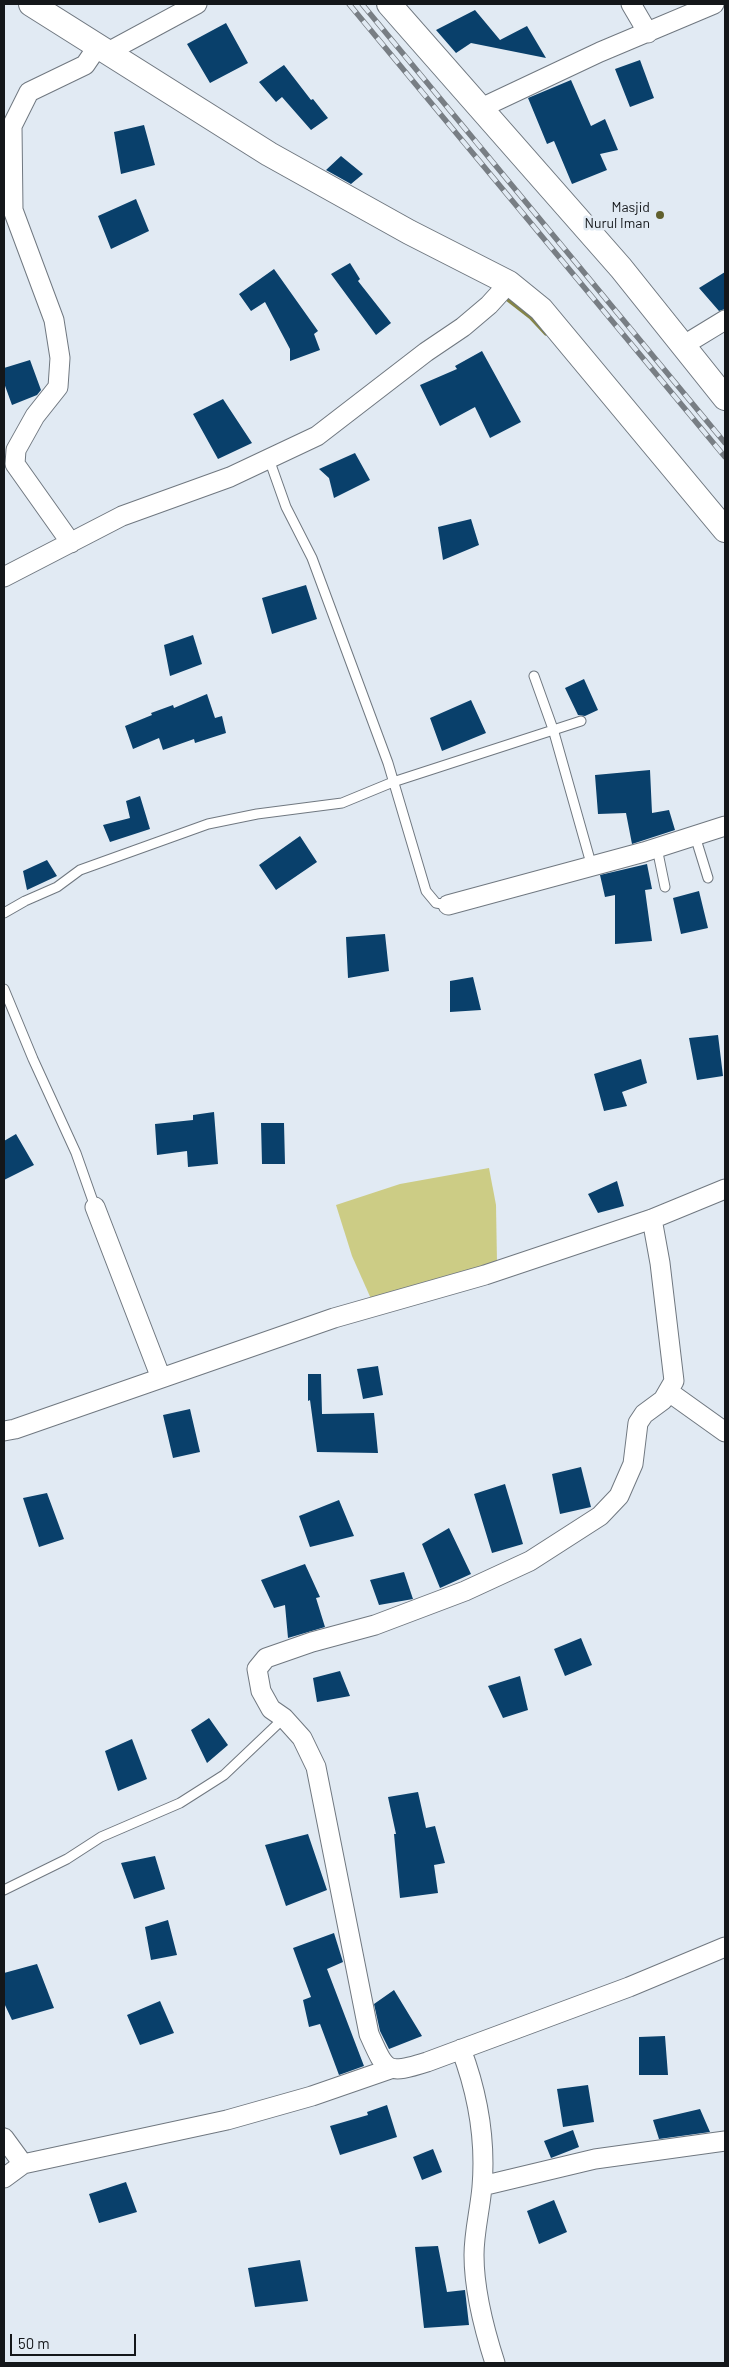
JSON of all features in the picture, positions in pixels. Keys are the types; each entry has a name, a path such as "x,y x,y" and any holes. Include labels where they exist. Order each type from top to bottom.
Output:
{"street":[{"path":"31,4 98,52 269,154 508,285 541,309 725,530"},
{"path":"72,543 15,464 16,450 35,416 58,387 60,358 54,320 13,210 12,126 29,92 85,65 98,52 197,4"},
{"path":"389,4 479,109 621,268 725,398"},
{"path":"631,4 648,32"},
{"path":"479,109 600,52 714,4"},
{"path":"4,577 122,516 230,477 317,436 426,352 463,327 489,305 508,285"},
{"path":"684,345 725,320"},
{"path":"448,905 592,867 725,826"},
{"path":"4,1431 16,1429 334,1318 485,1275 652,1219 725,1189"},
{"path":"95,1208 161,1378"},
{"path":"390,2070 380,2061 369,2034 325,1801 316,1767 302,1738 284,1718 271,1709 261,1691 257,1669 266,1658 312,1642 375,1625 465,1591 530,1560 600,1516 619,1496 633,1464 636,1433 641,1419 669,1392 674,1381 660,1263 652,1219"},
{"path":"669,1392 725,1432"},
{"path":"4,2178 23,2164 227,2120 312,2096 390,2070 402,2070 629,1987 725,1947"},
{"path":"461,2050 473,2082 480,2111 482,2186 475,2230 474,2256 478,2293 495,2363"},
{"path":"4,2138 23,2164"},
{"path":"482,2186 595,2160 725,2141"}],"lane":[{"path":"269,459 286,507 312,558 388,763 426,891 436,903 448,905"},
{"path":"534,676 553,729 592,867"},
{"path":"4,913 25,901 57,887 80,870 208,824 257,814 342,803 393,782 581,721"},
{"path":"695,836 708,878"},
{"path":"657,848 665,887"},
{"path":"4,989 32,1059 76,1153 95,1208"},
{"path":"4,1890 66,1859 101,1837 180,1803 224,1775 284,1718"}],"shaded area":[{"path":"489,1168 496,1205 497,1263 372,1301 352,1256 336,1205 400,1184"}],"building":[{"path":"475,10 500,40 527,26 546,58 471,43 456,53 436,30"},
{"path":"226,23 248,63 210,83 187,44"},
{"path":"640,60 654,98 630,107 615,69"},
{"path":"284,65 311,100 313,99 328,118 311,130 282,97 276,102 259,82"},
{"path":"571,80 591,126 605,119 618,150 600,154 607,170 572,184 554,141 547,144 528,98"},
{"path":"144,125 155,165 121,174 114,132"},
{"path":"341,156 363,174 351,184 326,170"},
{"path":"136,199 149,231 111,249 98,216"},
{"path":"350,263 360,279 358,281 391,323 376,335 331,274"},
{"path":"274,269 318,331 314,334 320,350 290,361 290,349 265,302 251,311 239,294"},
{"path":"725,272 725,309 719,311 699,288"},
{"path":"482,351 521,422 490,438 475,407 440,426 420,385 457,369 455,366"},
{"path":"30,360 41,390 37,395 12,405 4,383 4,368"},
{"path":"223,399 252,443 218,459 193,414"},
{"path":"355,453 370,480 334,498 329,478 319,469"},
{"path":"471,519 479,545 443,560 438,527"},
{"path":"306,585 317,619 272,634 262,598"},
{"path":"193,635 202,664 170,676 164,645"},
{"path":"584,679 598,710 585,716 578,715 565,688"},
{"path":"207,694 215,718 222,716 226,733 195,743 194,739 163,750 159,738 133,749 125,726 152,715 151,713 173,705 174,708"},
{"path":"471,700 486,733 442,751 430,718"},
{"path":"650,770 652,813 669,810 675,830 632,844 626,813 598,814 595,775"},
{"path":"140,796 150,829 110,842 103,825 130,818 126,801"},
{"path":"300,836 317,862 276,890 259,865"},
{"path":"47,860 57,876 27,890 23,871"},
{"path":"647,864 652,889 645,890 652,941 615,944 615,895 605,897 600,875"},
{"path":"699,891 708,928 681,934 673,898"},
{"path":"385,934 389,971 348,978 346,937"},
{"path":"473,977 481,1010 450,1012 450,981"},
{"path":"718,1035 723,1076 697,1080 689,1038"},
{"path":"641,1059 647,1083 622,1092 627,1106 604,1111 594,1074"},
{"path":"214,1112 218,1164 188,1167 187,1151 157,1155 155,1124 193,1120 193,1115"},
{"path":"261,1123 284,1123 285,1164 262,1164"},
{"path":"16,1134 34,1165 4,1180 4,1141"},
{"path":"617,1181 624,1206 598,1213 588,1194"},
{"path":"378,1366 383,1395 363,1399 357,1369"},
{"path":"308,1374 321,1374 322,1414 374,1413 378,1453 317,1452 310,1400 308,1401"},
{"path":"190,1409 200,1452 173,1458 163,1415"},
{"path":"581,1467 591,1507 560,1514 552,1474"},
{"path":"505,1484 523,1544 492,1553 474,1494"},
{"path":"47,1493 64,1539 39,1547 23,1498"},
{"path":"339,1500 354,1536 310,1547 299,1516"},
{"path":"449,1528 471,1574 440,1588 422,1544"},
{"path":"305,1564 320,1597 316,1598 325,1627 288,1638 285,1605 274,1608 261,1580"},
{"path":"404,1572 413,1599 379,1605 370,1580"},
{"path":"581,1638 592,1665 565,1676 554,1649"},
{"path":"340,1671 350,1696 317,1702 313,1678"},
{"path":"520,1676 528,1710 503,1718 488,1686"},
{"path":"209,1718 228,1745 207,1763 191,1730"},
{"path":"132,1739 147,1779 118,1791 105,1751"},
{"path":"418,1792 426,1828 435,1826 445,1863 434,1865 438,1893 400,1898 394,1834 396,1834 388,1797"},
{"path":"308,1834 327,1890 286,1906 265,1845"},
{"path":"155,1856 165,1889 134,1899 121,1863"},
{"path":"168,1920 177,1955 151,1960 145,1927"},
{"path":"334,1933 343,1962 327,1969 364,2066 339,2075 320,2024 309,2027 303,2000 311,1997 293,1948"},
{"path":"37,1964 54,2008 12,2020 4,2003 4,1973"},
{"path":"394,1990 422,2036 389,2049 380,2031 374,2004"},
{"path":"160,2001 174,2033 140,2045 127,2015"},
{"path":"665,2036 668,2075 639,2075 639,2037"},
{"path":"588,2085 594,2122 563,2127 557,2089"},
{"path":"387,2105 397,2137 340,2155 330,2126 368,2115 367,2112"},
{"path":"700,2109 710,2132 659,2139 653,2120"},
{"path":"573,2130 579,2147 551,2158 544,2141"},
{"path":"433,2149 442,2172 422,2180 413,2157"},
{"path":"126,2182 137,2212 99,2223 89,2194"},
{"path":"554,2200 567,2232 539,2244 527,2211"},
{"path":"438,2246 447,2292 465,2290 469,2325 424,2328 415,2247"},
{"path":"300,2260 308,2301 255,2307 248,2268"}],"waterway":[{"path":"504,296 531,317 546,333"}],"railway":[{"path":"349,4 725,457"},
{"path":"362,4 725,443"}],"place":[{"name":"Masjid Nurul Iman","path":"660,215"}]}
